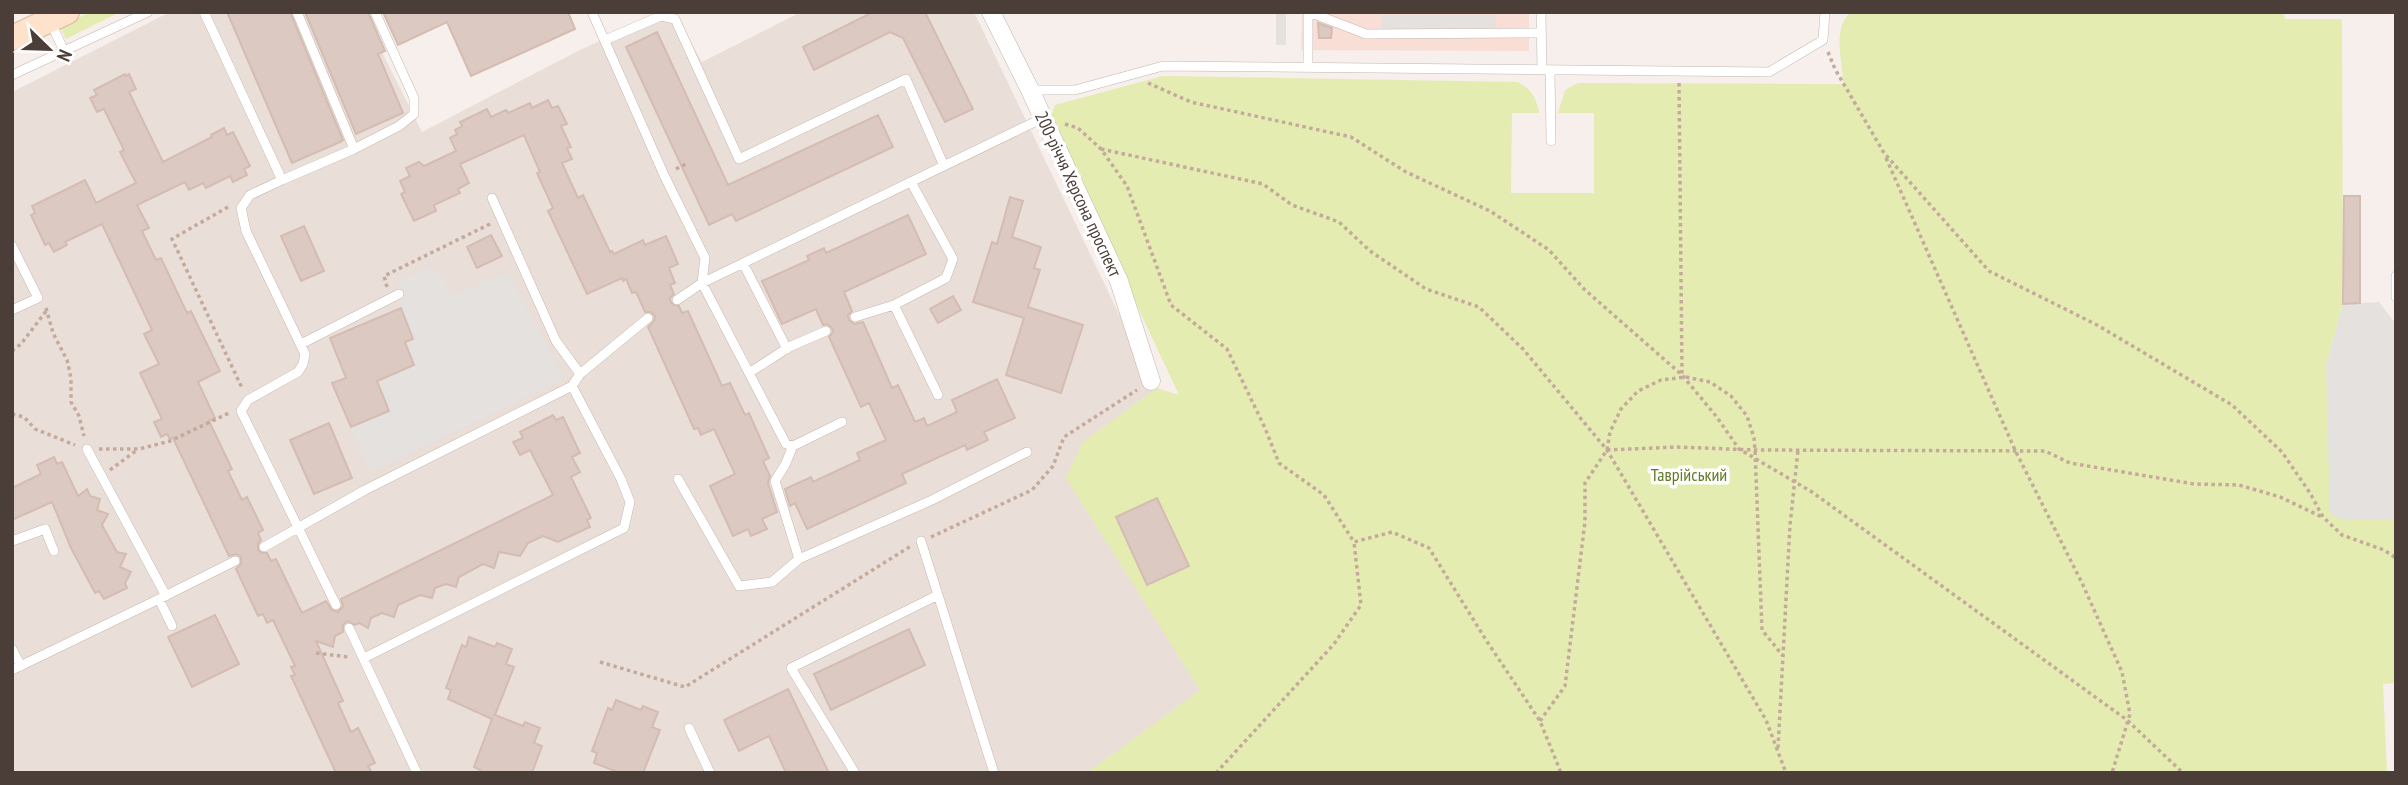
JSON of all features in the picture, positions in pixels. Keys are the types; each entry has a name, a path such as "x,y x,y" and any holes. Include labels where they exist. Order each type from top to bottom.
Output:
{"street":[{"name":"200-річчя Херсона проспект","path":"991,12 1119,281 1151,381"},
{"path":"12,38 58,17"}],"lane":[{"path":"12,75 148,12"},
{"path":"204,12 282,180"},
{"path":"297,12 354,149"},
{"path":"336,604 241,411 245,403 298,372 305,354 246,231 241,208 250,195 354,149 399,126 414,114 414,98 375,12"},
{"path":"592,12 664,175 705,258 702,283 786,444 793,446"},
{"path":"1308,68 1308,12 1366,34 1541,33"},
{"path":"1541,12 1551,141"},
{"path":"1030,90 1075,90 1163,66 1769,72 1824,40 1825,12"},
{"path":"606,40 661,16 675,19 739,159 906,79 944,166"},
{"path":"58,17 64,51"},
{"path":"677,300 702,283 1043,118"},
{"path":"855,317 894,305 946,278 953,259 911,182"},
{"path":"492,198 556,341 580,374"},
{"path":"12,246 38,298 12,310"},
{"path":"743,263 787,349"},
{"path":"2396,275 2396,297"},
{"path":"301,344 395,297"},
{"path":"894,305 938,395"},
{"path":"264,547 365,490 572,386 580,374 648,318"},
{"path":"749,373 787,349 826,331"},
{"path":"364,658 624,528 629,502 625,490 572,386"},
{"path":"799,559 775,481 793,446 842,422"},
{"path":"87,449 163,597 172,626"},
{"path":"678,479 740,586 772,583 799,559 932,500 1027,452"},
{"path":"12,541 45,529 54,551"},
{"path":"921,541 994,773"},
{"path":"12,649 17,668 235,561"},
{"path":"855,773 791,668 938,595"},
{"path":"349,628 417,773"},
{"path":"689,728 710,773"}],"path":[{"path":"1824,40 1835,69 1884,153 2015,450 2082,583 2122,672 2130,714 2112,773"},
{"path":"1679,71 1682,376"},
{"path":"1131,75 1191,102 1351,137 1406,173 1490,211 1549,250 1584,289 1682,376 1716,416 1739,449 1812,492 2127,720 2183,773"},
{"path":"1043,118 1078,128 1101,149 1127,186 1171,305 1227,349 1279,463 1324,495 1354,542 1362,605 1334,644 1216,773"},
{"path":"1101,149 1264,184 1292,205 1339,222 1370,251 1426,289 1479,307 1523,349 1607,450 1766,720 1786,773"},
{"path":"1884,153 1989,271 2097,325 2232,405 2282,452 2323,517"},
{"path":"12,414 24,418 35,429 87,449 139,449 170,441 245,403 172,239 250,195"},
{"path":"395,297 384,276 501,218"},
{"path":"38,298 47,310 53,332 67,360 71,378 71,402 79,416 87,449"},
{"path":"12,351 47,310"},
{"path":"1540,721 1565,686 1585,521 1585,483 1607,450 1610,432 1621,409 1638,391 1661,380 1682,376 1710,382 1731,396 1747,416 1755,450 1762,630 1783,656"},
{"path":"600,662 685,687 907,547 1032,490 1053,466 1065,437 1151,381"},
{"path":"1607,450 1677,447 1755,450 2045,451 2070,463 2194,484 2239,485 2280,497 2323,517 2342,534 2384,550 2396,558"},
{"path":"101,476 139,449"},
{"path":"1778,752 1790,525 1798,450"},
{"path":"1354,542 1392,532 1429,548 1540,721 1561,773"},
{"path":"316,653 364,658"}],"shaded area":[{"path":"170,12 362,12 422,132 580,50 663,12 673,12 702,62 801,12 974,12 1151,381 1174,408 1302,646 1183,773 12,773 12,92"},
{"path":"1276,12 1286,12 1286,45 1276,45"},
{"path":"1302,12 1529,12 1529,51 1301,50"},
{"path":"1382,15 1496,15 1496,28 1382,29"},
{"path":"435,266 451,296 507,273 564,378 371,472 351,427 389,412 377,381 405,342 413,339 401,308 398,281"},
{"path":"2379,302 2396,324 2396,519 2343,519 2330,514 2326,365 2343,304"}],"green space":[{"path":"90,12 120,12 66,39 60,27"},
{"name":"Таврійський","path":"1852,12 2284,12 2285,19 2342,19 2343,304 2326,365 2343,519 2396,519 2396,683 2383,684 2387,773 1087,773 1200,690 1066,478 1082,443 1157,388 1179,395 1050,120 1055,105 1163,76 1518,82 1533,94 1539,113 1512,113 1511,193 1594,193 1594,113 1558,113 1565,90 1578,83 1843,84 1840,35 1846,18"}],"building":[{"path":"227,12 290,12 343,140 292,163"},
{"path":"305,12 368,12 385,51 378,54 403,113 356,134"},
{"path":"383,12 568,12 575,29 471,76 447,22 398,45"},
{"path":"873,12 925,12 973,109 945,122 903,38 890,32 814,70 803,47"},
{"path":"1318,23 1332,28 1331,38 1319,38"},
{"path":"657,32 728,185 878,115 893,147 736,221 732,214 709,225 626,47"},
{"path":"129,74 136,89 129,92 163,162 224,128 227,135 233,132 250,166 244,169 247,175 233,182 230,176 206,188 203,183 189,190 185,182 137,205 149,228 142,231 156,260 161,258 187,313 191,311 220,371 198,382 215,418 209,421 232,469 228,471 242,500 247,497 263,530 258,533 261,540 258,550 267,553 271,561 276,559 302,613 326,601 332,610 338,612 343,606 341,599 553,495 530,450 520,455 513,442 523,438 520,432 553,415 556,420 563,417 580,453 572,457 580,472 571,477 591,518 587,520 590,527 558,542 543,536 528,543 520,556 499,552 494,568 483,564 459,577 456,587 446,584 435,588 432,598 420,595 398,605 394,617 382,613 371,618 368,628 347,621 343,625 343,632 335,636 333,647 316,641 343,701 338,703 351,732 358,728 375,763 368,766 372,773 336,773 291,676 295,675 291,667 295,666 273,620 267,623 263,614 258,616 236,569 241,564 241,557 236,554 229,556 173,438 170,439 167,434 161,437 154,422 162,419 140,373 159,364 144,334 152,330 102,224 65,242 67,245 54,252 49,243 45,245 31,215 35,213 32,206 85,180 96,203 136,183 120,152 124,150 104,109 97,112 90,98 97,95 94,90"},
{"path":"548,100 552,108 558,106 567,124 561,126 571,147 567,148 572,159 562,163 578,198 583,195 610,252 614,254 643,240 645,245 666,236 678,264 669,268 675,283 670,285 674,294 670,298 671,303 679,306 682,313 688,311 722,386 730,383 745,415 749,413 769,458 763,461 770,476 768,483 777,512 762,519 767,529 751,536 748,529 733,536 710,486 735,474 714,429 701,435 698,428 694,429 648,327 655,316 651,312 645,312 636,292 632,293 626,279 623,281 622,278 587,294 548,211 553,208 524,135 460,164 469,183 458,189 460,193 434,205 436,211 414,221 401,194 405,192 400,181 410,176 406,168 419,162 424,166 456,151 450,138 457,134 455,130 462,126 460,122 487,109 491,117 530,103 532,108"},
{"path":"2344,196 2360,196 2360,303 2343,304"},
{"path":"1010,197 1023,201 1012,237 1041,247 1034,268 1040,270 1028,307 1083,325 1061,393 1006,375 1024,318 973,302 992,242 997,244"},
{"path":"908,215 926,254 844,292 852,311 848,315 849,320 854,324 863,322 892,388 898,385 915,422 924,418 927,426 957,412 952,400 997,379 1015,418 984,432 988,440 967,450 965,445 902,474 906,483 807,529 795,503 790,506 785,489 811,477 813,482 860,460 857,453 886,440 869,403 861,407 829,337 833,332 832,328 827,324 823,325 816,309 782,324 762,281 809,260 807,256 824,248 826,253"},
{"path":"304,226 324,271 301,281 281,236"},
{"path":"491,235 502,256 477,268 467,247"},
{"path":"953,296 961,310 938,323 930,309"},
{"path":"401,308 413,339 405,342 414,365 377,381 389,411 351,427 332,383 346,378 330,338"},
{"path":"329,423 352,478 314,494 290,440"},
{"path":"54,457 57,464 62,462 78,496 87,489 90,496 100,499 97,510 108,514 102,525 117,552 126,554 120,567 131,572 125,583 127,588 104,599 99,591 95,593 71,548 52,502 12,520 12,488 41,474 37,465"},
{"path":"1157,498 1189,566 1147,585 1116,517"},
{"path":"215,615 239,664 192,687 168,637"},
{"path":"909,629 925,665 831,710 814,674"},
{"path":"469,637 495,647 497,643 512,649 506,664 514,667 495,715 523,726 525,722 540,728 534,743 542,746 532,773 478,773 480,770 474,767 492,719 448,699 451,690 446,688 462,645 466,647"},
{"path":"788,689 829,773 786,773 769,736 739,751 724,720"},
{"path":"616,700 641,710 643,706 658,712 652,727 660,730 643,773 620,773 594,763 597,753 592,751 608,708 612,710"}]}
